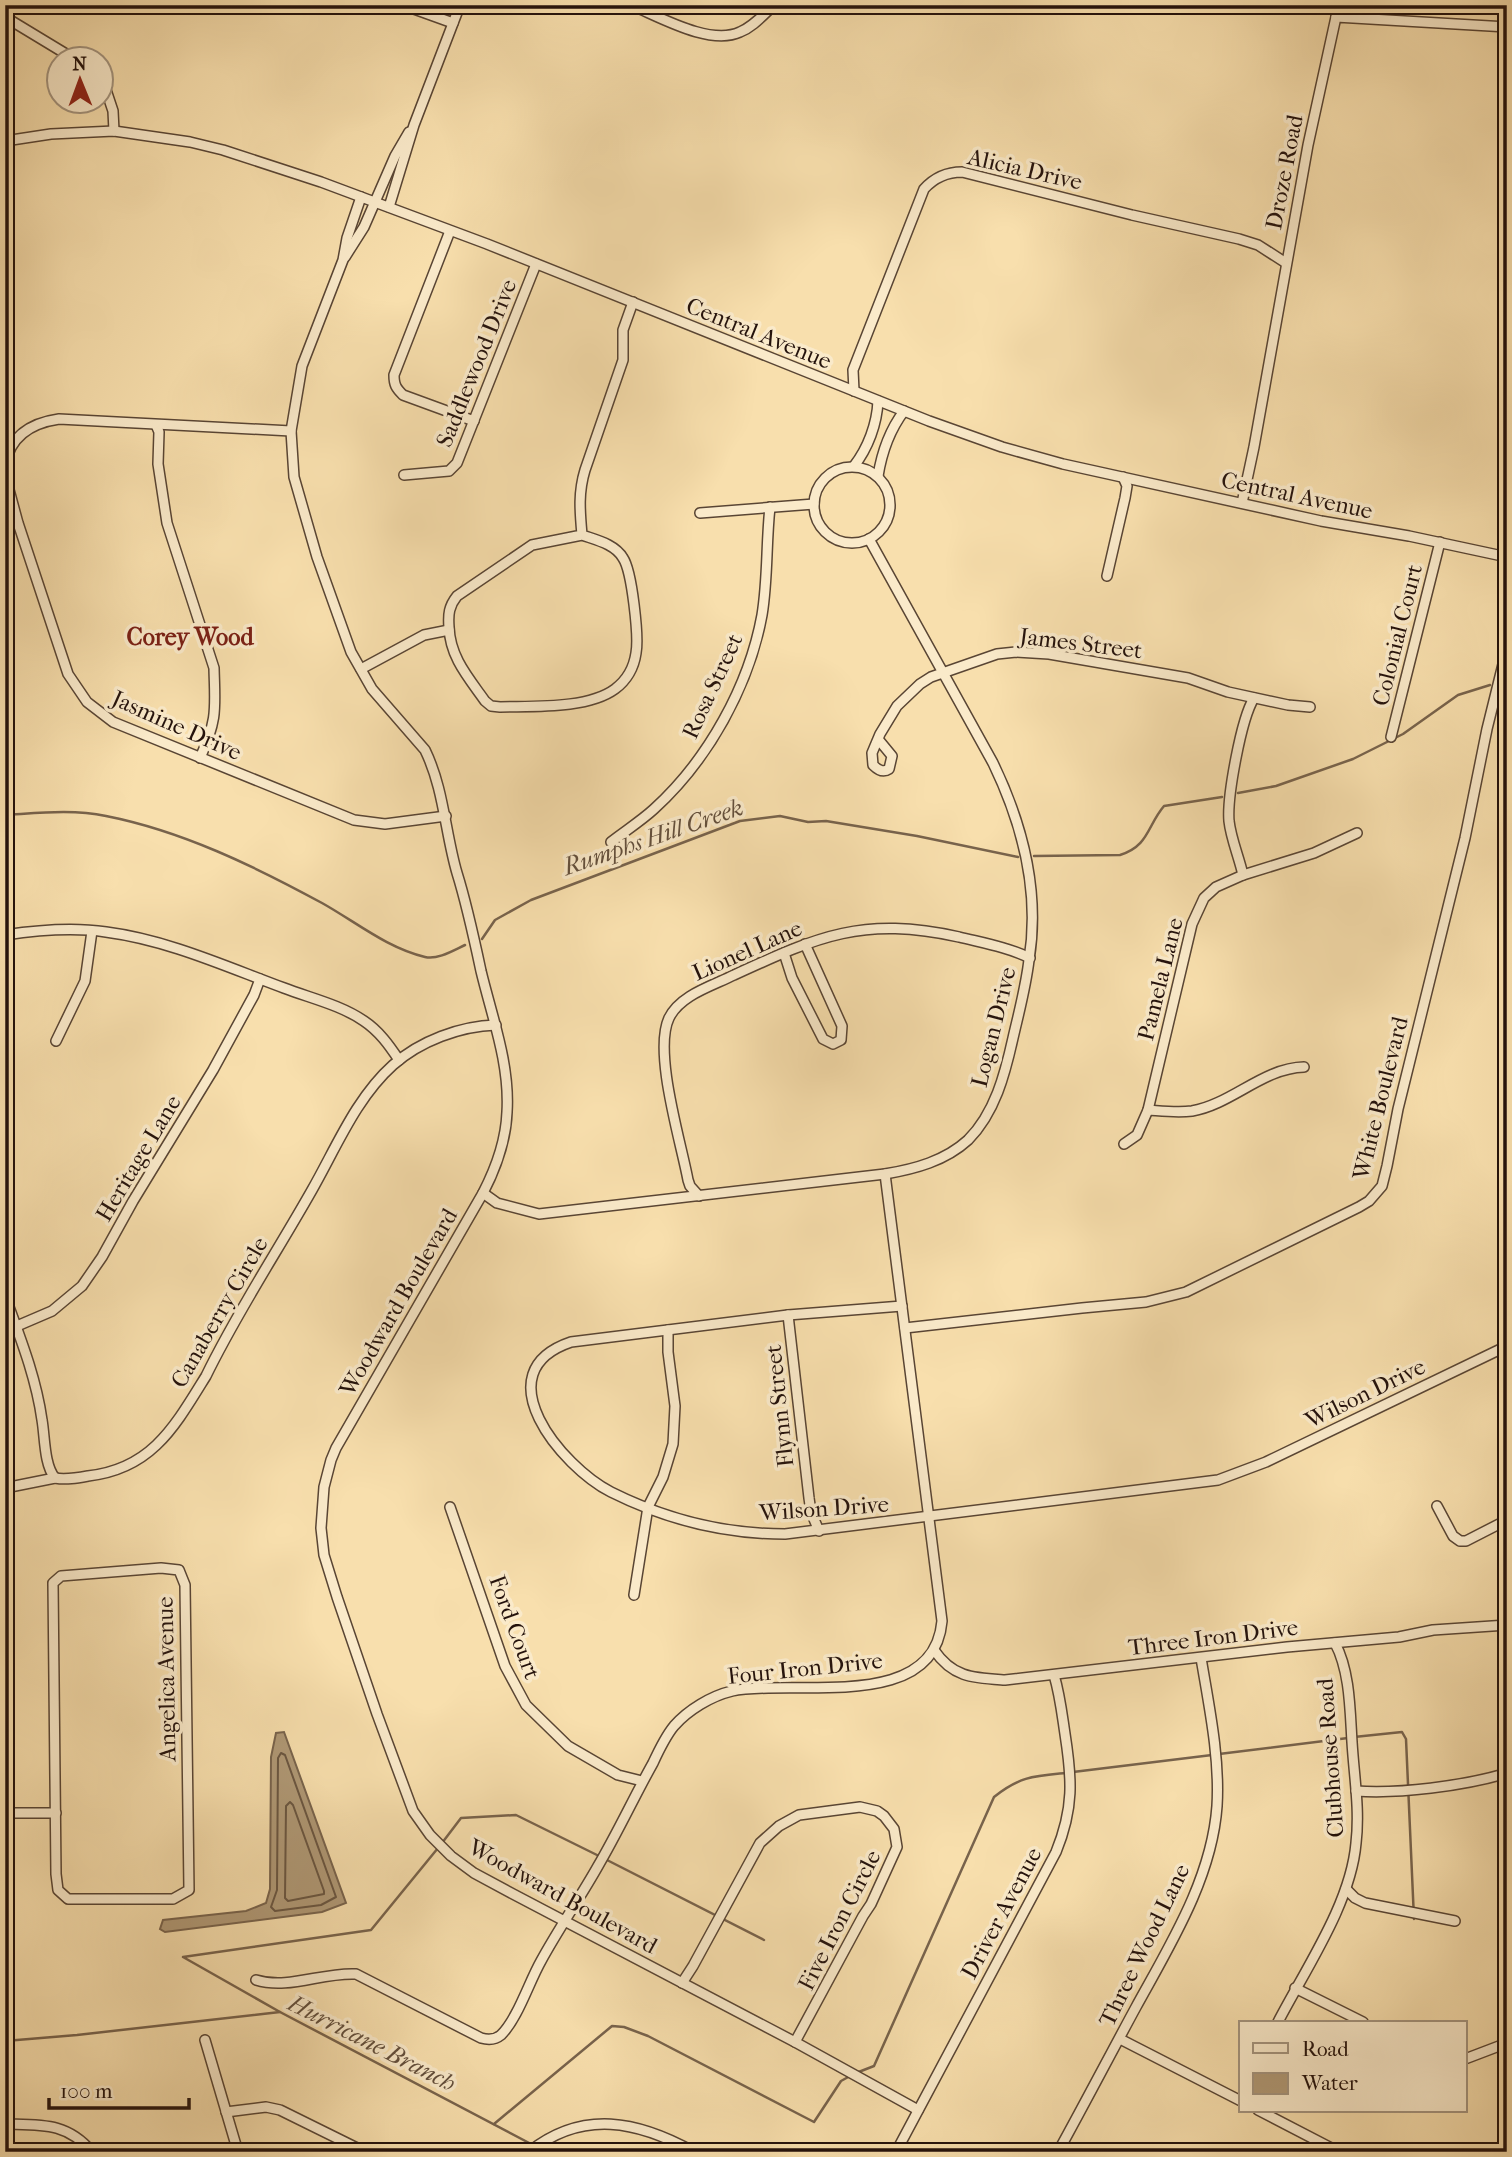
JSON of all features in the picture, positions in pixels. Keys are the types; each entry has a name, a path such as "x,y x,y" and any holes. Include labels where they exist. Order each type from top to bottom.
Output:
{"street":[{"path":"403,5 453,23"},
{"path":"389,207 414,125 460,5"},
{"path":"631,5 701,33 721,36 731,36 749,27 774,5"},
{"name":"Droze Road","path":"1242,503 1308,145 1339,5"},
{"path":"5,17 53,46"},
{"path":"1336,17 1507,27"},
{"path":"113,116 114,131"},
{"name":"Woodward Boulevard","path":"414,125 403,141 364,227 343,261 302,366 291,431 294,477 300,504 346,639 372,689 425,750 438,786 496,1026 507,1087 507,1113 494,1172 331,1460 321,1514 322,1542 337,1597 377,1714 413,1811 430,1835 462,1864 918,2110"},
{"name":"Central Avenue","path":"5,141 51,134 114,131 182,140 223,150 389,207 878,401 1002,447 1063,464 1321,521 1507,557"},
{"name":"Alicia Drive","path":"854,391 853,370 924,189 937,178 953,172 1239,239 1258,245 1286,263"},
{"name":"Woodward Boulevard","path":"343,261 347,237 360,197"},
{"path":"450,231 394,375 394,382 403,395 474,421"},
{"name":"Saddlewood Drive","path":"404,475 449,471 454,468 536,264"},
{"path":"582,535 580,488 623,360 623,330 633,302"},
{"path":"854,466 861,457 877,417 878,401"},
{"path":"878,476 880,459 888,436 904,411"},
{"path":"5,466 11,446 17,437 35,425 47,421 83,420 291,431"},
{"path":"156,425 159,432 158,464 167,523 214,668 217,688 215,716 200,758"},
{"path":"854,466 878,476 889,492 890,512 881,530 869,539 854,543 834,538 819,524 814,504 818,487 823,480 836,470 854,466"},
{"name":"Jasmine Drive","path":"5,475 68,674 80,694 95,710 113,722 365,823 403,823 446,816"},
{"path":"1107,576 1127,486 1123,477"},
{"path":"701,513 814,504"},
{"name":"Rosa Street","path":"611,842 652,811 684,778 705,750 732,700 757,639 770,508"},
{"path":"582,535 615,549 627,565 631,581 636,656 626,679 616,689 600,698 512,707 491,706 456,659 450,641 451,604 457,596 532,545 582,535"},
{"name":"Logan Drive","path":"483,1193 510,1208 539,1214 885,1174 920,1167 943,1157 962,1145 985,1120 1004,1076 1030,958 1032,921 1027,863 1009,796 993,762 869,539"},
{"name":"Colonial Court","path":"1391,737 1440,542"},
{"path":"361,669 424,635 449,630"},
{"name":"White Boulevard","path":"905,1328 1096,1309 1172,1297 1359,1208 1376,1194 1382,1186 1387,1166 1507,648"},
{"name":"James Street","path":"877,739 897,706 920,684 943,672 997,654 1037,652 1188,678 1228,692 1310,707"},
{"path":"1243,875 1230,827 1229,806 1244,722 1254,698"},
{"name":"Pamela Lane","path":"1125,1144 1137,1135 1148,1110 1195,915 1210,892 1243,875 1314,853 1357,833"},
{"name":"Lionel Lane","path":"699,1196 688,1180 663,1044 669,1018 680,1004 695,994 784,953 844,932 906,928 943,933 1005,948 1030,958"},
{"path":"5,935 49,930 92,931 144,939 260,979 359,1018 380,1035 399,1060"},
{"path":"55,1041 85,981 92,931"},
{"path":"784,953 792,978 823,1039 833,1044 841,1040 842,1026 805,944"},
{"name":"Heritage Lane","path":"17,1326 52,1311 82,1286 214,1070 260,979"},
{"name":"Canaberry Circle","path":"5,1488 55,1478 111,1472 145,1457 163,1440 206,1376 361,1102 399,1060 430,1041 445,1035 496,1026"},
{"path":"1148,1110 1194,1111 1283,1070 1304,1068"},
{"path":"885,1174 942,1621 939,1639 933,1650"},
{"path":"5,1296 17,1326 40,1406 49,1468 55,1478"},
{"name":"Wilson Drive","path":"902,1306 788,1315 603,1337 562,1345 547,1354 535,1368 529,1394 536,1411 565,1455 581,1472 600,1486 648,1507 700,1524 736,1532 785,1534 1218,1480 1266,1462 1507,1346"},
{"name":"Flynn Street","path":"788,1315 808,1498 819,1531"},
{"path":"634,1595 648,1507 663,1477 673,1444 675,1406 668,1330"},
{"path":"1437,1506 1453,1536 1460,1541 1466,1541 1507,1520"},
{"name":"Ford Court","path":"450,1507 509,1677 526,1705 568,1746 618,1774 642,1781"},
{"name":"Angelica Avenue","path":"161,1567 179,1570 185,1585 188,1890 173,1899 68,1899 58,1891 56,1813 53,1583 61,1576 161,1567"},
{"name":"Three Iron Drive","path":"933,1650 946,1665 971,1677 1006,1680 1399,1637 1433,1630 1507,1625"},
{"name":"Clubhouse Road","path":"1278,2021 1346,1889 1356,1843 1356,1791 1344,1670 1335,1643"},
{"name":"Four Iron Drive","path":"256,1980 269,1984 287,1984 335,1974 356,1974 481,2038 495,2039 509,2022 674,1726 693,1709 719,1695 740,1690 869,1686 911,1672 924,1663 933,1650"},
{"name":"Three Wood Lane","path":"1058,2152 1188,1909 1208,1857 1217,1806 1216,1771 1201,1658"},
{"name":"Driver Avenue","path":"896,2152 1066,1829 1072,1781 1060,1697 1054,1675"},
{"path":"1356,1791 1399,1791 1478,1781 1504,1774"},
{"name":"Five Iron Circle","path":"682,1983 755,1852 770,1833 799,1815 860,1807 877,1811 894,1829 897,1838 894,1856 871,1904 795,2042"},
{"path":"5,1813 56,1813"},
{"path":"1346,1889 1365,1903 1455,1921"},
{"path":"1295,1988 1361,2021"},
{"path":"1120,2039 1239,2098"},
{"path":"205,2040 238,2152"},
{"path":"1466,2059 1507,2043"},
{"path":"226,2112 266,2107 280,2110 365,2152"},
{"path":"1262,2112 1339,2152"},
{"path":"529,2152 543,2141 564,2131 609,2123 643,2128 666,2136 694,2152"},
{"path":"5,2124 59,2127 84,2142 92,2152"}],"water":[{"path":"284,1732 346,1903 322,1912 165,1932 160,1929 163,1920 246,1911 266,1903 270,1889 271,1757 276,1733"}],"waterway":[{"name":"Rumphs Hill Creek","path":"1238,793 1276,786 1353,759 1403,734 1458,695 1490,685"},
{"name":"Rumphs Hill Creek","path":"1034,856 1120,855 1142,841 1164,806 1222,797"},
{"name":"Rumphs Hill Creek","path":"5,815 81,813 134,823 190,840 244,863 411,953 435,957 465,945"},
{"name":"Rumphs Hill Creek","path":"482,939 495,920 531,900 740,821 780,816 808,822 826,821 1018,857"},
{"path":"1354,1737 1402,1732 1406,1739 1414,1919"},
{"path":"1219,1754 1348,1738"},
{"path":"1073,1772 1212,1755"},
{"path":"856,2073 874,2066 994,1797 1028,1778 1066,1773"},
{"path":"442,1843 461,1818 516,1815 599,1856"},
{"path":"438,1848 371,1930 183,1957 280,2012 533,2145"},
{"path":"605,1859 764,1940"},
{"name":"Hurricane Branch","path":"5,2041 280,2012"},
{"path":"494,2124 612,2026 624,2027 648,2036 814,2122 841,2081 850,2076"},
{"name":"Hurricane Branch","path":"539,2148 546,2152"}],"district":[{"name":"Corey Wood","path":"190,637"}]}
